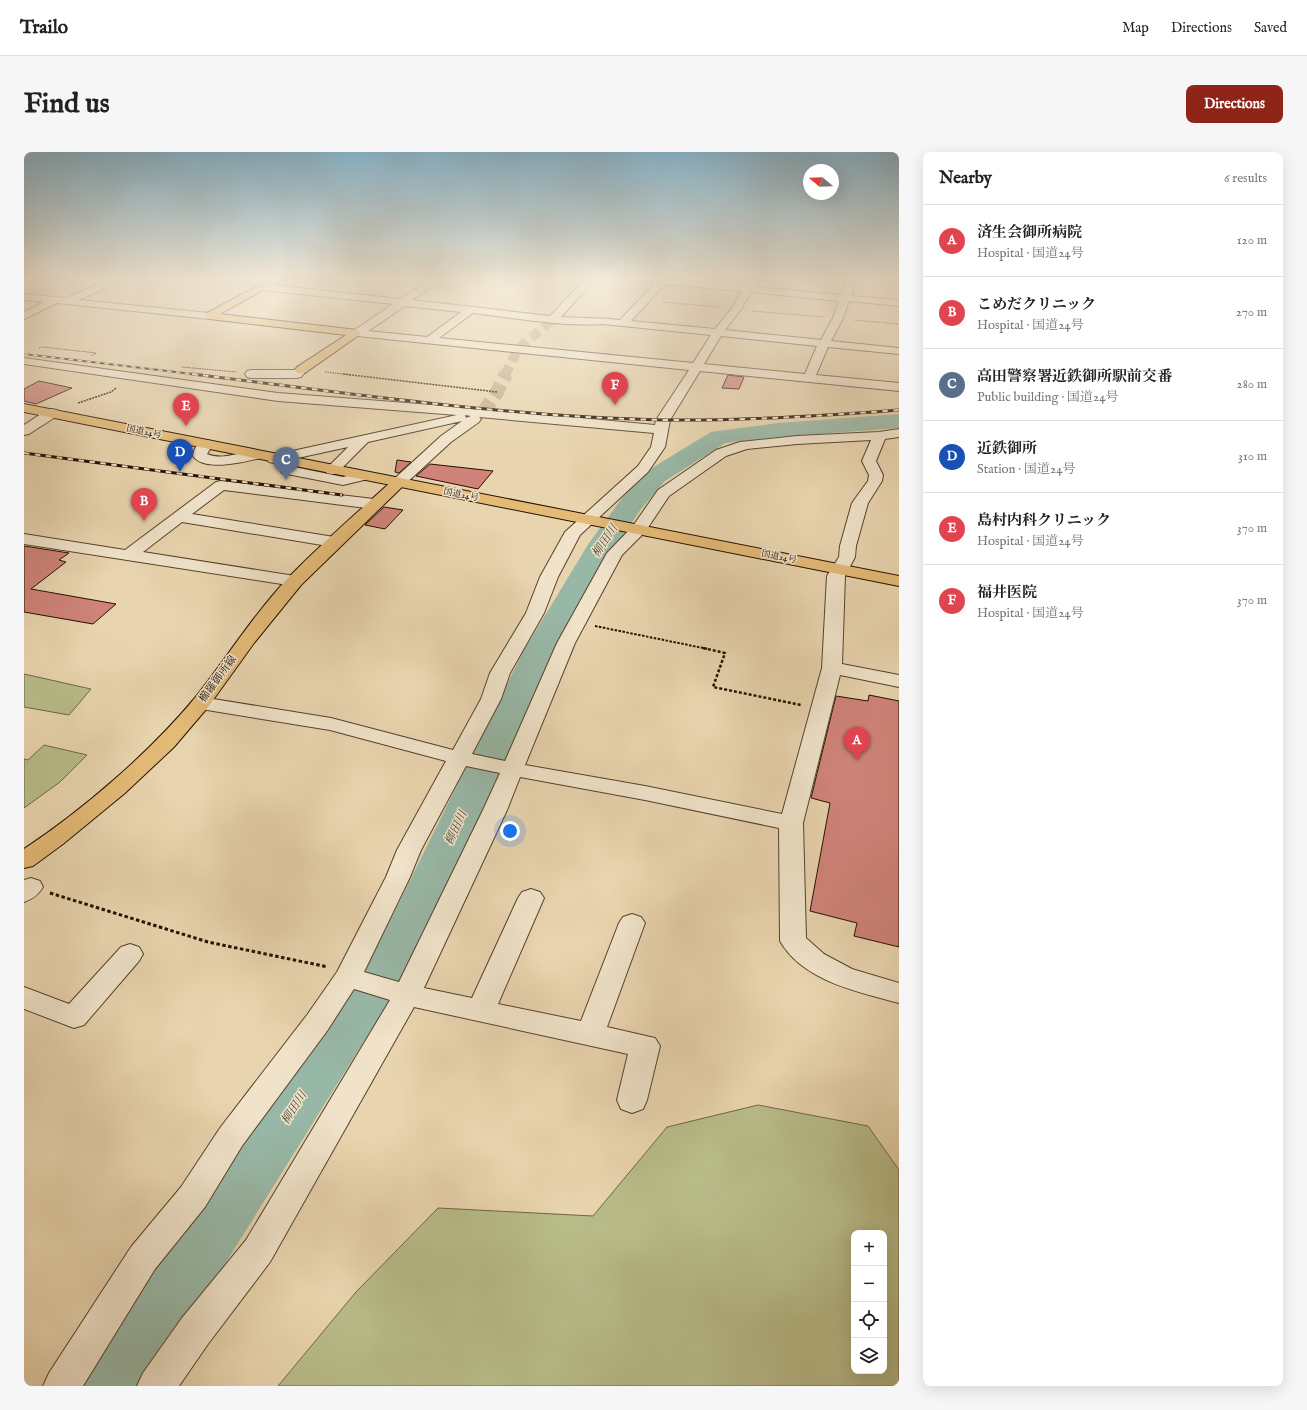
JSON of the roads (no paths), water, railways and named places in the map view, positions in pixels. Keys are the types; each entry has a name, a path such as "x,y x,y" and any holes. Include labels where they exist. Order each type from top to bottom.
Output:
{"main road":[{"path":"301,370 353,336"},
{"name":"国道24号","path":"24,408 206,444"},
{"name":"国道24号","path":"255,455 595,520 899,581"},
{"name":"櫛羅御所線","path":"24,860 54,839 117,788 166,742 201,703 247,639 295,581 334,542 398,483"}],"street":[{"path":"380,336 899,387"},
{"path":"428,341 436,336"},
{"path":"62,1386 143,1258 192,1197 231,1136 317,1022 341,976 398,876 409,850 491,699 500,673 534,613 549,577 573,532 595,520 621,488 643,469 658,447 663,420 698,367 716,336"},
{"path":"750,336 899,352"},
{"path":"809,378 829,336"},
{"path":"24,361 278,397 483,413 554,421 662,430"},
{"path":"251,374 297,374 301,370"},
{"path":"332,470 398,406"},
{"path":"24,431 52,413"},
{"path":"363,476 342,481 287,470 280,460 364,439 483,413"},
{"path":"398,483 446,439 483,413"},
{"path":"156,1386 196,1331 258,1251 406,994 495,810 566,643 615,554 634,528 663,493 721,453 745,445 796,440 879,436 899,433"},
{"path":"879,436 869,461 876,475 875,481 860,503 848,546 847,557 836,576 832,668 791,823 793,941 815,961 843,977 899,993"},
{"path":"206,444 201,450 200,456 210,460 230,461 255,455"},
{"path":"129,555 221,485 374,504"},
{"path":"179,517 334,542"},
{"path":"24,539 295,581"},
{"path":"832,668 899,681"},
{"path":"201,703 331,724 459,758 563,779 653,794 791,823"},
{"path":"481,1010 531,898"},
{"path":"590,1034 632,924"},
{"path":"24,998 74,1017 130,954"},
{"path":"341,976 406,994 646,1046 632,1100"}],"waterway":[{"name":"柳田川","path":"104,1386 177,1286 398,950 540,650 603,543 632,503 656,476 719,437 778,430 899,421"}],"tunnel":[{"path":"505,375 518,349 534,336"},
{"path":"483,413 497,392 506,374"}],"railway":[{"path":"24,354 201,375"},
{"path":"192,374 428,403 605,418 723,420 899,410"},
{"path":"24,453 342,495"}],"place":[{"name":"福井医院","path":"615,405"},
{"name":"島村内科クリニック","path":"186,426"},
{"name":"近鉄御所","path":"180,472"},
{"name":"高田警察署近鉄御所駅前交番","path":"286,480"},
{"name":"こめだクリニック","path":"144,521"},
{"name":"済生会御所病院","path":"857,760"}]}
